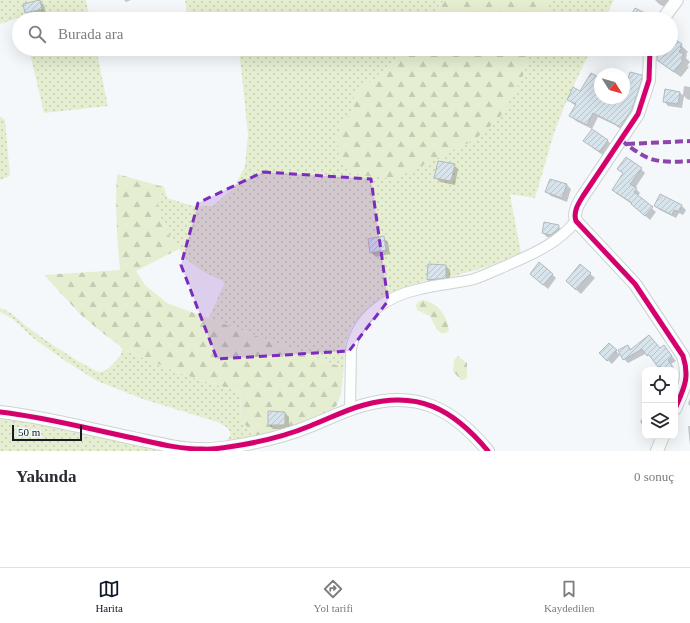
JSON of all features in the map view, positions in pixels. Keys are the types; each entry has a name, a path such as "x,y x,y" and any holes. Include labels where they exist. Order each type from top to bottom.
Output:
{"street":[{"path":"668,12 676,0"},
{"path":"650,56 649,80 638,114 574,214 576,221 635,284 683,356 688,375 678,403"},
{"path":"350,410 351,350 353,340 362,324 376,309 393,297 420,288 472,279 528,257 561,237 576,221"},
{"path":"0,412 64,422 168,446 186,449 220,449 279,437 362,405 391,400 402,400 420,402 453,417 488,451"},
{"path":"657,451 662,439"}],"highlighted area":[{"path":"263,172 371,179 388,301 349,351 217,359 181,265 198,203"}],"green space":[{"path":"0,0 86,0 89,12 12,12 12,20 0,24"},
{"path":"185,0 446,0 440,4 434,12 187,12"},
{"path":"446,0 551,0 545,12 434,12 440,4"},
{"path":"551,0 614,0 608,12 545,12"},
{"path":"31,56 97,56 108,106 44,113"},
{"path":"240,56 400,56 375,79 355,91 352,113 343,121 522,79 529,56 588,56 555,130 535,198 510,194 521,253 484,268 446,279 427,280 387,294 368,307 352,326 345,343 344,368 209,318 225,282 204,272 187,260 169,235 156,209 164,187 167,198 193,206 213,206 234,188 245,166 248,134"},
{"path":"400,56 529,56 522,79 499,119 474,140 394,179 360,175 349,168 339,156 337,135 343,121 352,113 355,91 375,79"},
{"path":"0,116 5,120 10,176 0,180"},
{"path":"117,174 164,187 156,209 169,235 179,249 136,271 145,285 167,303 344,368 341,394 337,405 331,411 290,429 256,437 241,420 240,392 182,374 122,349 80,314 44,275 120,270 116,198"},
{"path":"423,300 433,304 441,310 448,325 449,330 446,333 441,333 437,330 430,316 417,310 416,305 418,302"},
{"path":"0,308 10,313 31,330 65,353 100,372 107,370 118,359 122,349 182,374 240,392 241,420 256,437 224,442 230,436 229,430 217,422 143,399 97,381 33,338 13,319 0,312"},
{"path":"458,356 467,363 467,378 463,380 461,380 453,371 454,360"},
{"path":"0,418 43,424 167,451 0,451"}],"building":[{"path":"40,0 42,9 25,12 23,4"},
{"path":"635,8 643,12 633,12"},
{"path":"678,41 682,44 680,47 682,48 679,51 684,55 681,59 683,60 674,72 657,60 657,56 678,56"},
{"path":"630,72 642,75 632,109 620,127 593,113 587,125 569,116 576,104 567,100 573,87 580,91 591,73 594,75 594,104 630,104"},
{"path":"665,89 680,92 678,104 663,102"},
{"path":"592,129 608,140 600,152 583,141"},
{"path":"626,157 642,168 630,184 637,188 634,192 653,207 645,216 631,204 632,203 612,190 623,173 617,169"},
{"path":"438,161 455,164 451,181 434,178"},
{"path":"550,179 567,184 562,198 545,192"},
{"path":"660,194 682,205 679,212 674,210 672,215 654,206"},
{"path":"544,222 559,225 558,230 551,235 542,233"},
{"path":"384,236 386,250 370,253 368,239"},
{"path":"539,262 553,274 543,285 530,274"},
{"path":"428,264 446,265 446,278 427,280"},
{"path":"580,264 591,273 576,290 566,281"},
{"path":"649,335 660,348 664,345 672,356 668,360 673,367 658,367 649,355 647,356 642,349 623,360 618,350 628,345 630,350"},
{"path":"609,343 617,350 607,361 599,353"},
{"path":"268,411 285,412 285,425 268,425"}],"marked path":[{"path":"621,140 639,153 653,160 668,162 690,161"},
{"path":"627,144 690,141"}],"cycle path":[{"path":"650,56 649,80 638,114 581,199 576,208 575,218 576,221 635,284 683,356 686,377 677,403"},
{"path":"0,412 50,420 184,448 212,449 258,442 302,429 357,407 383,401 401,400 418,402 448,414 475,436 488,451"}]}
